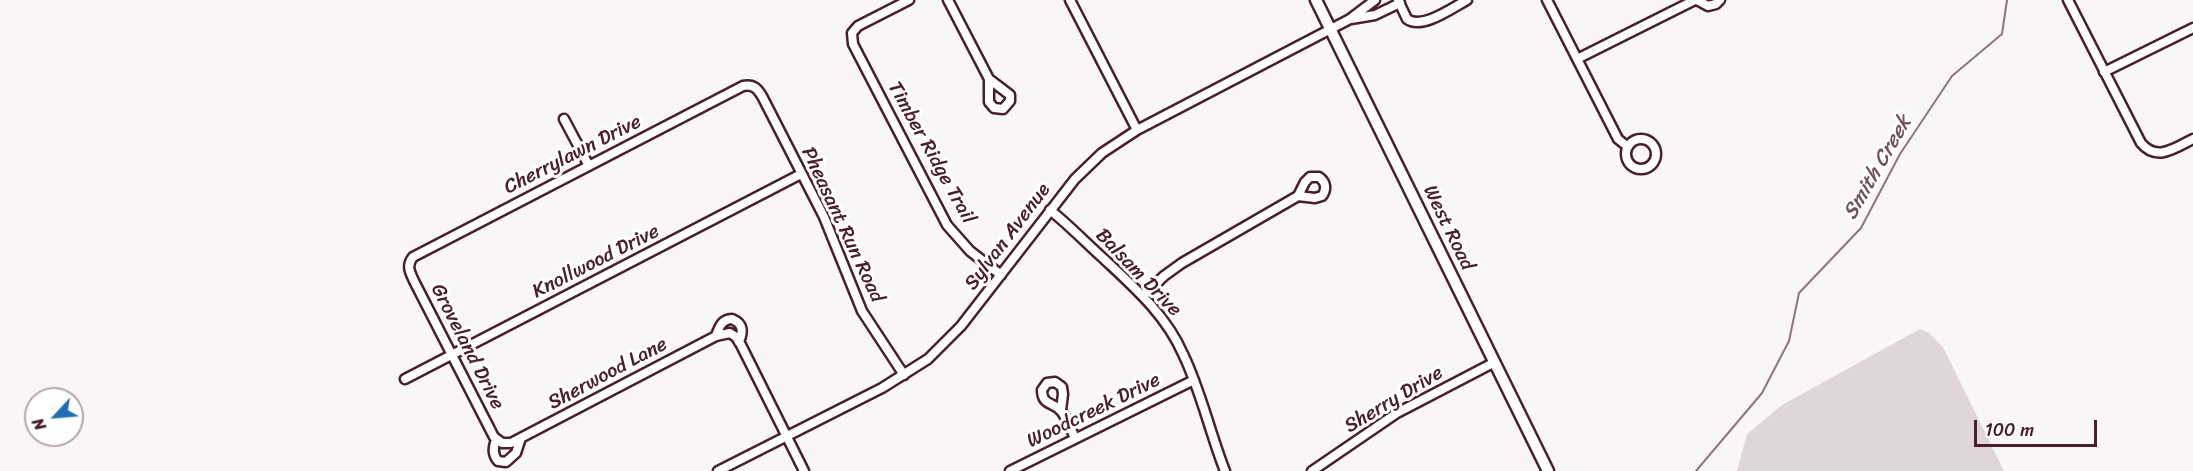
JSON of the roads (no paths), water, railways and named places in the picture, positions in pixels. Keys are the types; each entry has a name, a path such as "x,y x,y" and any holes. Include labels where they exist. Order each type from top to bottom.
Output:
{"street":[{"name":"Timber Ridge Trail","path":"909,0 858,26 852,33 853,44 943,218 970,251 1001,275"},
{"path":"948,0 989,79"},
{"path":"1070,0 1137,130"},
{"name":"West Road","path":"1316,0 1548,471"},
{"path":"1350,19 1375,0"},
{"path":"1350,19 1375,15 1399,2 1407,19 1418,23 1467,0"},
{"path":"1547,0 1618,139 1628,147"},
{"path":"1576,59 1696,0 1708,6 1720,0"},
{"path":"2068,0 2141,143 2154,152 2166,153 2193,139"},
{"name":"Sylvan Avenue","path":"718,471 904,375 926,360 947,341 1090,163 1137,130 1350,19"},
{"path":"2104,72 2193,28"},
{"name":"Cherrylawn Drive","path":"409,263 413,257 743,86 755,87"},
{"name":"Pheasant Run Road","path":"755,87 763,98 827,225 862,311 904,375"},
{"path":"564,119 589,166"},
{"name":"Knollwood Drive","path":"405,379 801,174"},
{"path":"1143,296 1173,269 1298,196"},
{"name":"Balsam Drive","path":"1050,210 1143,296 1169,327 1194,380 1225,471"},
{"name":"Groveland Drive","path":"409,263 409,270 499,442 493,448 498,461 506,462 516,453 521,438"},
{"path":"716,336 725,320 732,319 741,326 742,336 739,342 804,471"},
{"name":"Sherwood Lane","path":"499,442 511,443 716,336 730,333 739,342"},
{"name":"Sherry Drive","path":"1312,471 1397,413 1495,362"},
{"name":"Woodcreek Drive","path":"1010,471 1194,380"},
{"path":"1061,410 1075,438"}],"waterway":[{"name":"Smith Creek","path":"1696,471 1762,393 1789,341 1799,293 1861,228 1900,154 1952,76 2002,34 2007,0"}]}
